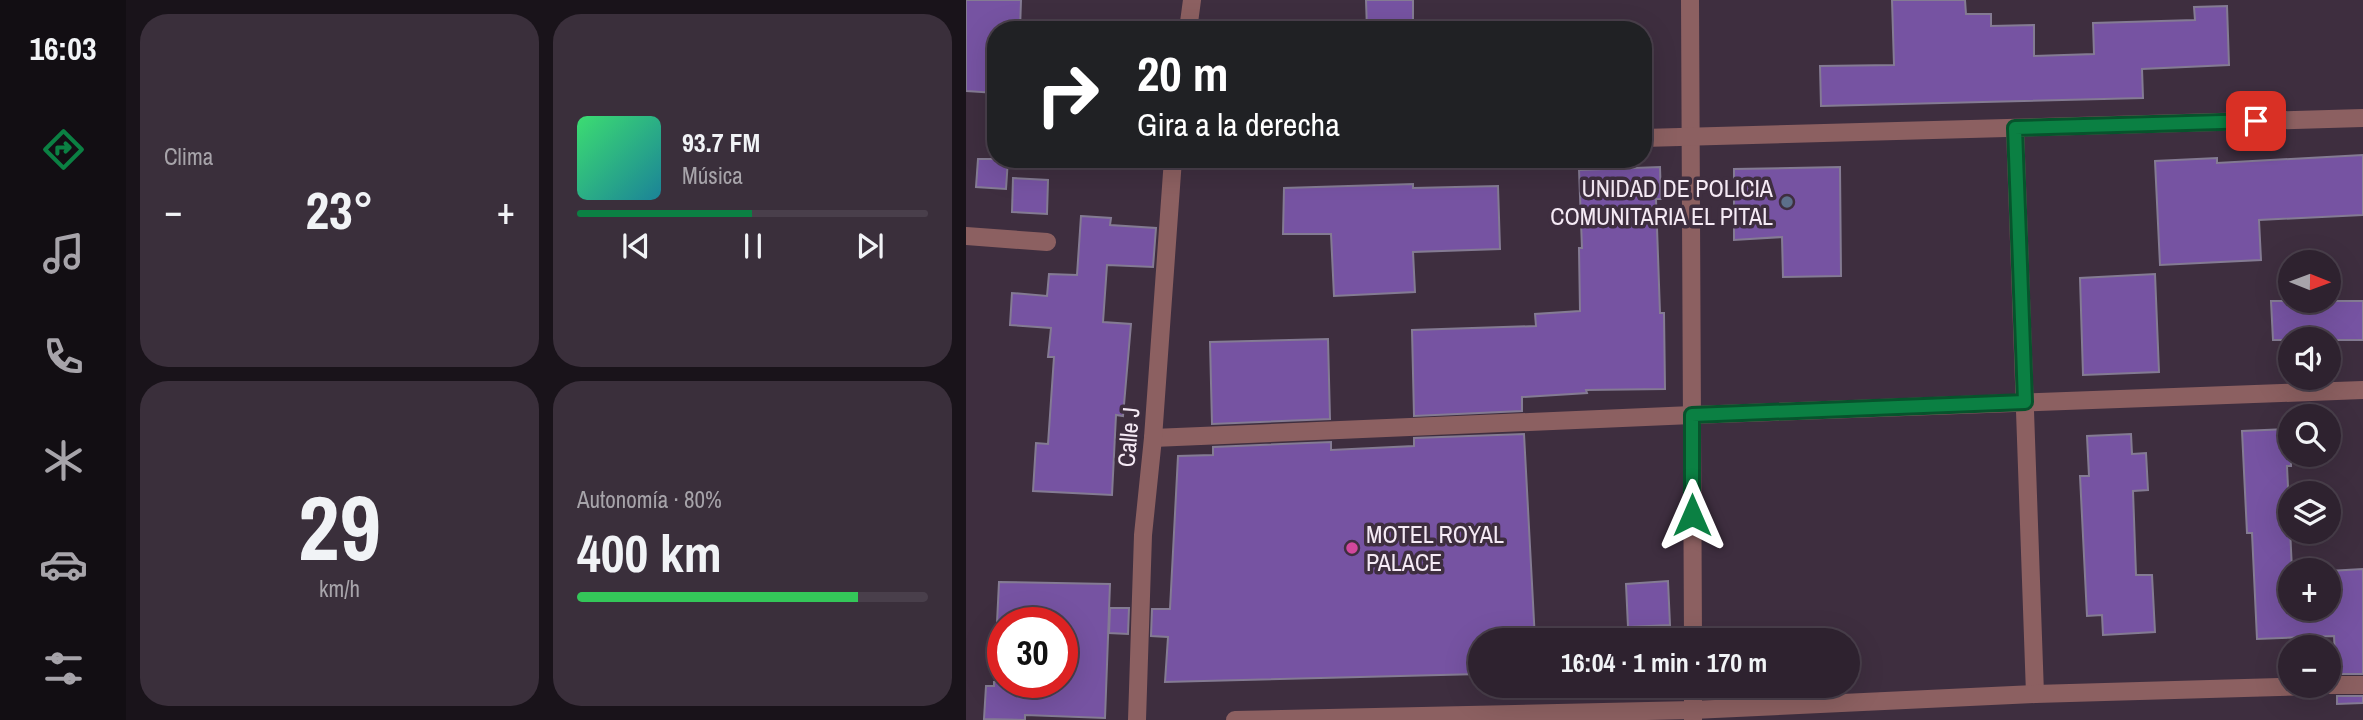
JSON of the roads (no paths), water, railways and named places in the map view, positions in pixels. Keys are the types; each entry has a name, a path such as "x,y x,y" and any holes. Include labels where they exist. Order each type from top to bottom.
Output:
{"street":[{"path":"1189,21 1192,0"},
{"path":"1690,0 1693,628"},
{"path":"1652,138 2363,118"},
{"path":"2015,128 2035,694"},
{"name":"Calle J","path":"1138,720 1143,536 1153,439 1172,168"},
{"path":"966,236 1047,242"},
{"path":"1153,439 1692,415 2363,390"},
{"path":"2341,685 2363,684"},
{"path":"1235,720 1693,715 2035,694 2278,687"}],"place":[{"name":"UNIDAD DE POLICIA COMUNITARIA EL PITAL","path":"1787,202"},
{"name":"MOTEL ROYAL PALACE","path":"1352,548"}]}
